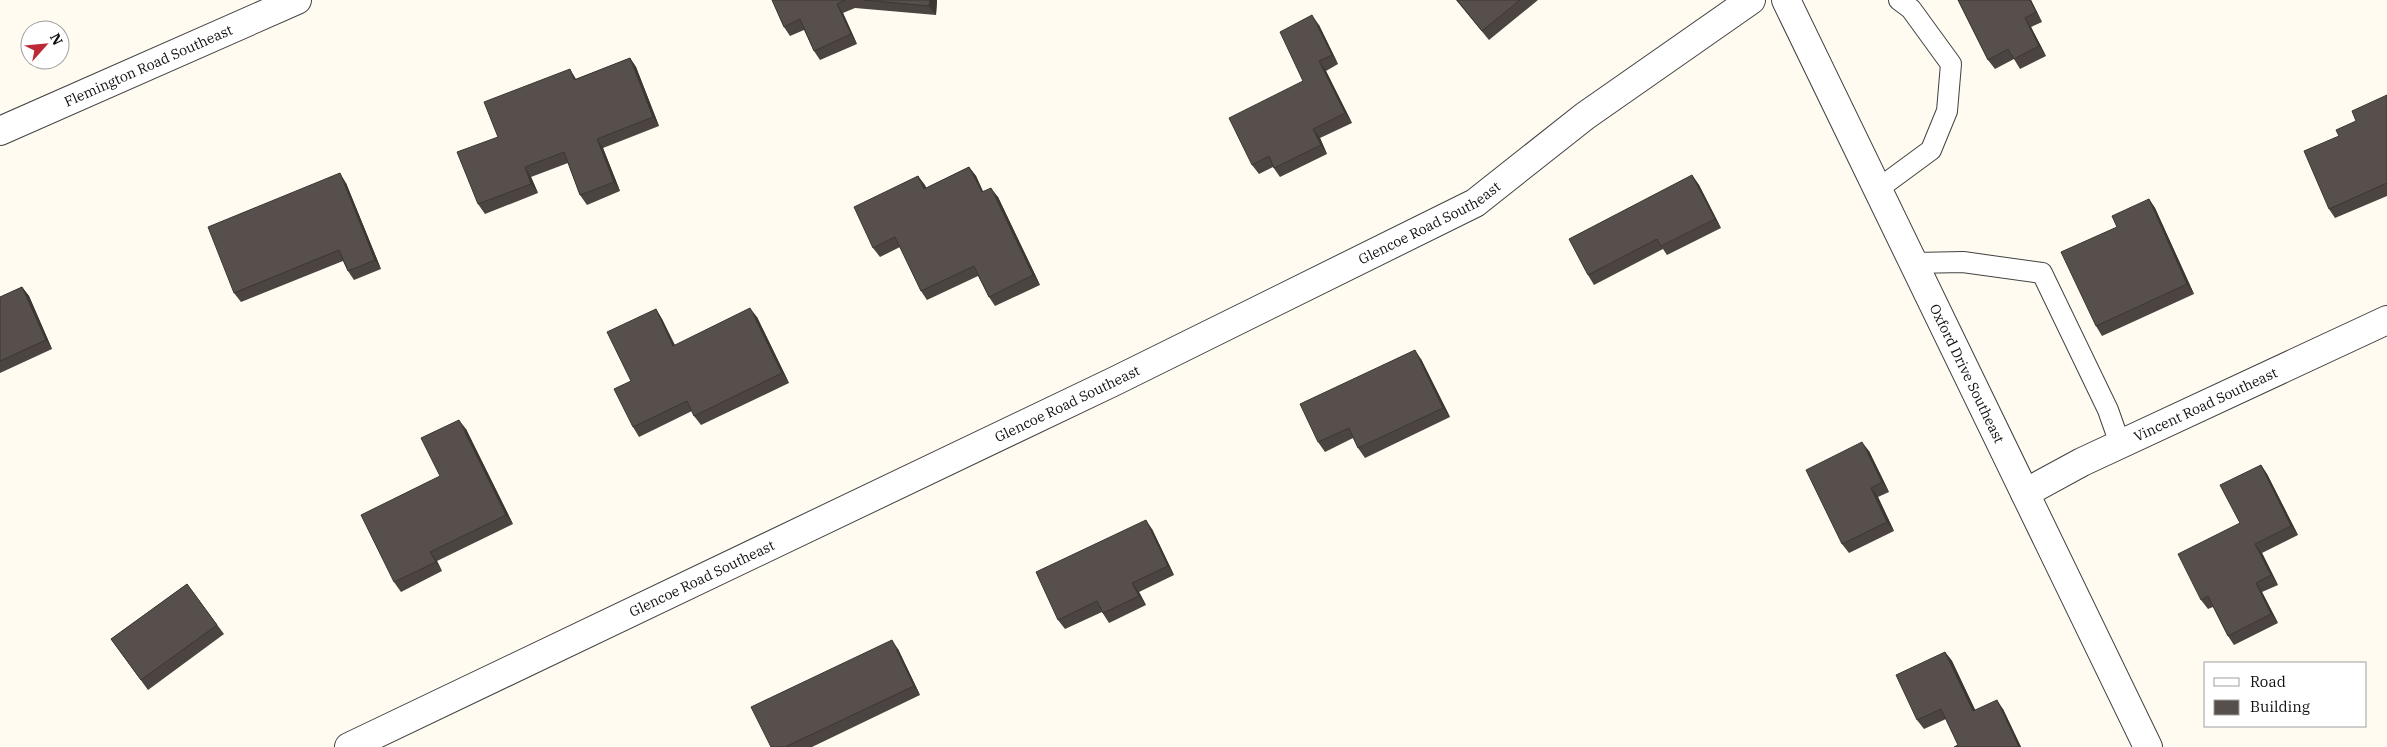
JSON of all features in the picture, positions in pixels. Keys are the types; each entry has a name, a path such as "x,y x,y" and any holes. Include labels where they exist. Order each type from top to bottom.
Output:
{"street":[{"name":"Flemington Road Southeast","path":"0,131 297,0"},
{"name":"Glencoe Road Southeast","path":"349,747 1115,381 1475,203 1585,116 1751,0"},
{"name":"Oxford Drive Southeast","path":"1786,0 2148,747"},
{"name":"Vincent Road Southeast","path":"2025,493 2120,444 2387,320"}],"lane":[{"path":"1878,189 1931,150 1947,110 1952,64 1911,9 1899,0"},
{"path":"1914,263 1963,262 2042,274 2108,410 2120,444"}],"building":[{"path":"772,0 845,0 837,4 851,34 814,51 800,19 784,27"},
{"path":"864,0 930,0 929,6"},
{"path":"1457,0 1520,0 1482,31"},
{"path":"1958,0 2030,0 2036,12 2025,18 2039,46 2014,59 2008,49 1988,60"},
{"path":"1312,15 1332,55 1319,61 1345,113 1313,129 1321,145 1274,168 1269,156 1252,165 1229,118 1303,81 1280,32"},
{"path":"630,58 653,117 597,139 614,182 580,195 564,152 525,167 531,184 478,204 457,152 498,137 484,102 570,69 574,80"},
{"path":"2387,95 2387,183 2329,209 2304,151 2339,136 2336,130 2356,121 2352,111"},
{"path":"969,167 982,192 991,188 1033,275 989,297 974,266 921,291 895,237 873,248 854,207 918,176 924,189"},
{"path":"340,173 375,260 348,271 339,250 234,293 208,227"},
{"path":"1692,175 1715,219 1661,246 1657,239 1588,275 1569,239"},
{"path":"2149,199 2187,284 2096,326 2061,252 2117,227 2112,216"},
{"path":"22,287 46,340 0,361 0,297"},
{"path":"750,308 782,373 694,416 687,401 633,427 614,389 631,381 607,332 656,309 673,346"},
{"path":"1415,350 1443,408 1358,448 1349,428 1318,442 1300,404"},
{"path":"459,420 506,515 430,552 436,562 394,582 361,515 440,476 421,438"},
{"path":"1862,442 1882,482 1871,488 1887,522 1842,544 1806,470"},
{"path":"2261,465 2291,526 2255,544 2271,575 2256,583 2271,614 2228,636 2208,596 2201,600 2178,554 2240,523 2220,485"},
{"path":"1146,520 1168,566 1132,583 1139,596 1103,613 1097,601 1058,620 1036,572"},
{"path":"187,584 217,625 141,680 111,639"},
{"path":"892,640 914,686 785,747 771,747 751,707"},
{"path":"1945,652 1973,711 1997,700 2019,747 1954,747 1958,745 1941,709 1917,720 1896,675"}]}
